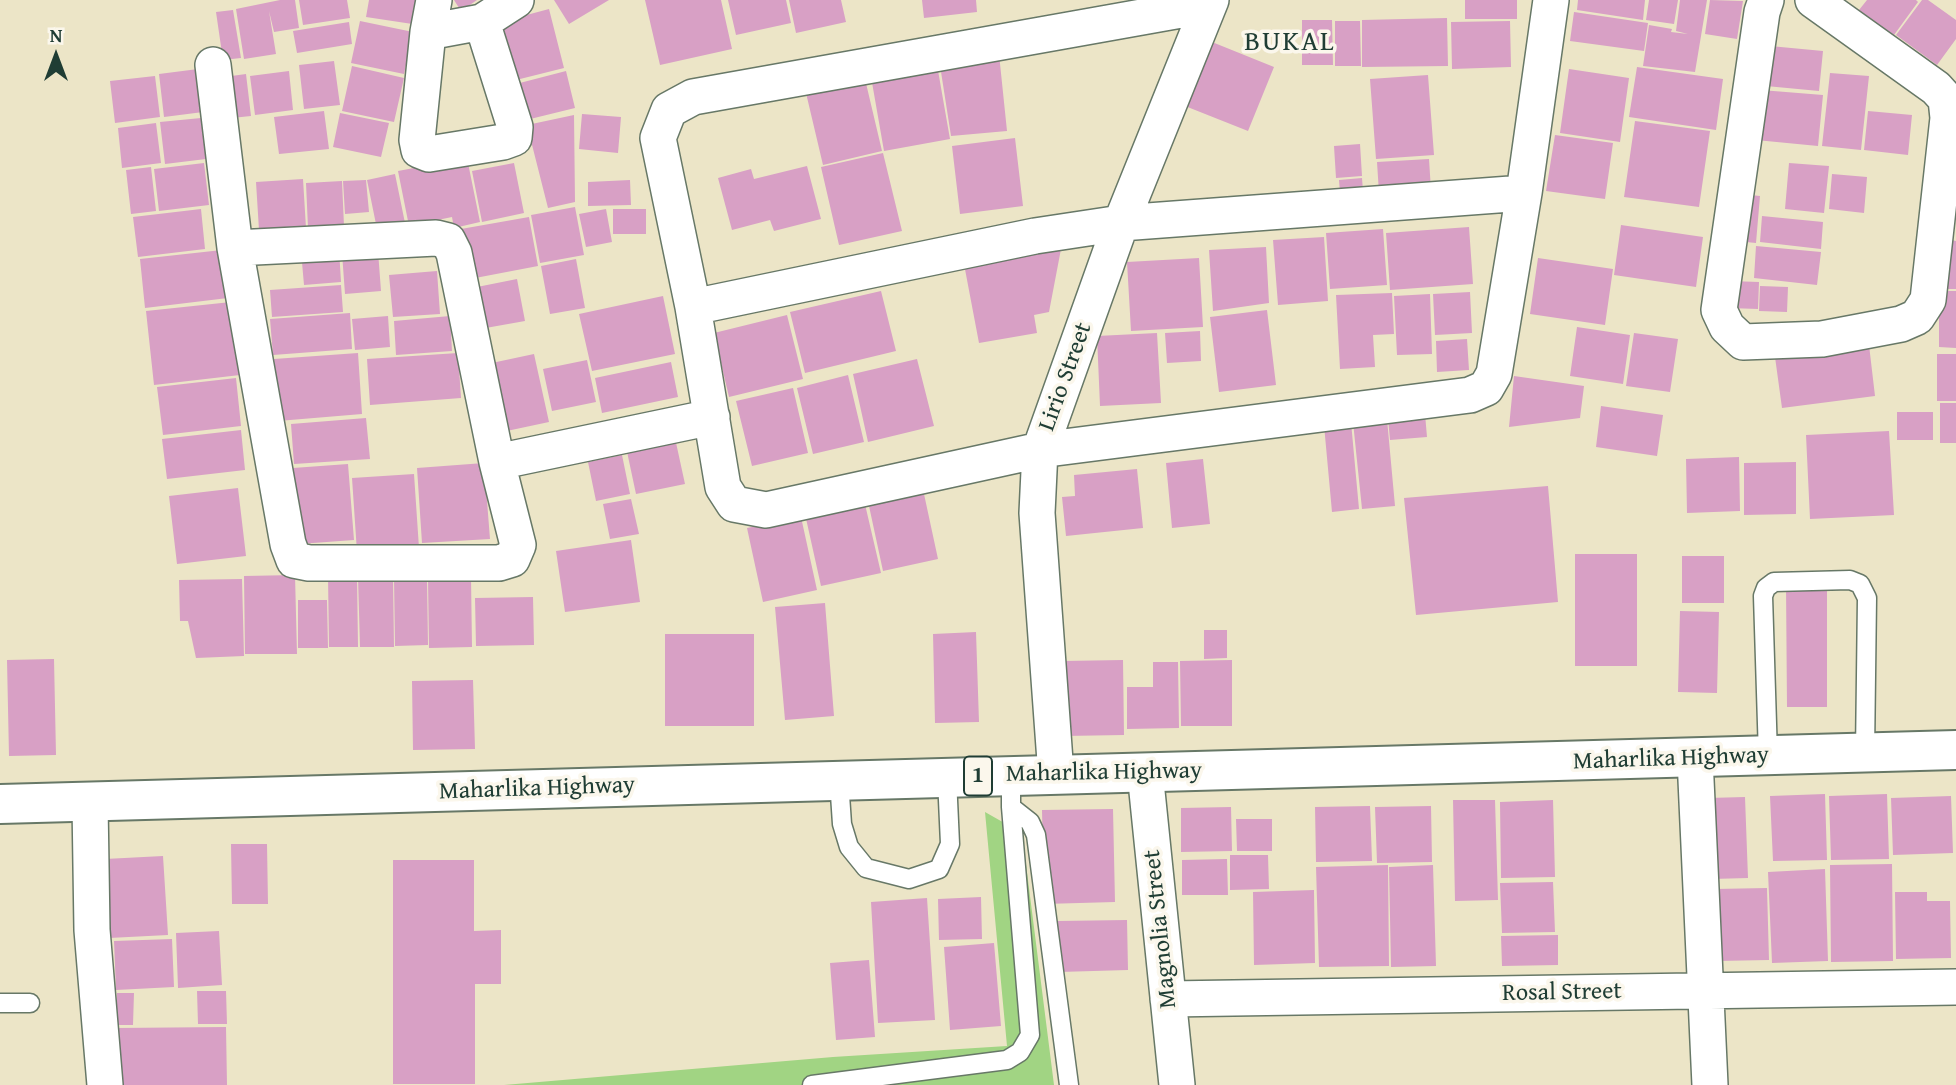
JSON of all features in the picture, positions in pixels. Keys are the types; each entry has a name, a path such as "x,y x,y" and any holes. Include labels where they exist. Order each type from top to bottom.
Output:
{"main road":[{"name":"Maharlika Highway","path":"0,804 947,778 1011,791 1056,775 1956,750"}],"street":[{"path":"482,22 515,127 514,138 429,154 419,150 417,140 431,16 482,22 516,0"},
{"path":"1210,2 693,97 669,110 657,138 693,307 723,487 734,505 766,510 1040,450 1470,395 1486,388 1494,374 1524,193 1551,0"},
{"path":"1766,0 1762,12 1719,310 1727,327 1743,342 1822,339 1902,324 1917,317 1928,300 1948,118 1946,99 1936,88 1813,0"},
{"name":"Lirio Street","path":"1056,775 1037,513 1040,450 1121,223 1210,2"},
{"path":"214,65 235,248 288,544 294,560 309,563 499,563 512,559 518,545 497,462 454,253 448,241 436,238 235,248"},
{"path":"693,307 1035,236 1121,223 1524,193"},
{"path":"497,462 712,417"},
{"path":"1695,758 1710,1085"},
{"name":"Magnolia Street","path":"1145,772 1177,1085"},
{"path":"90,803 92,930 105,1085"},
{"name":"Rosal Street","path":"1168,999 1956,987"}],"lane":[{"path":"1768,756 1763,596 1774,582 1850,580 1860,584 1867,598 1865,753"},
{"path":"839,780 842,824 849,847 866,868 909,879 939,869 950,844 947,778"},
{"path":"812,1085 1007,1060 1020,1052 1030,1035 1011,791"},
{"path":"1011,791 1036,835 1069,1085"},
{"path":"0,1003 30,1003"}],"green space":[{"path":"985,812 1022,833 1054,1085 504,1085 833,1057 1007,1046"}],"building":[{"path":"280,0 295,0 299,28 274,32 269,11 276,54 244,59 236,9"},
{"path":"299,0 347,0 350,18 303,25"},
{"path":"369,0 422,0 419,25 366,17"},
{"path":"454,0 477,0 461,11"},
{"path":"554,0 609,0 569,24"},
{"path":"645,0 721,0 732,49 660,65"},
{"path":"728,0 786,0 791,23 736,35"},
{"path":"789,0 841,0 846,22 796,33"},
{"path":"922,0 976,0 977,12 924,18"},
{"path":"1465,0 1517,0 1517,19 1465,19"},
{"path":"1578,0 1645,0 1643,20 1577,10"},
{"path":"1649,0 1678,0 1674,24 1646,20"},
{"path":"1680,0 1707,0 1695,72 1643,66 1649,25 1688,34 1676,31"},
{"path":"1710,0 1743,1 1737,39 1705,34"},
{"path":"1867,0 1918,2 1894,35 1859,10"},
{"path":"1922,0 1928,0 1956,20 1956,39 1937,65 1896,35"},
{"path":"549,9 564,68 508,82 493,24"},
{"path":"233,10 241,58 223,60 216,12"},
{"path":"1574,12 1648,23 1644,51 1570,41"},
{"path":"1447,18 1448,66 1362,67 1362,20"},
{"path":"1302,20 1332,20 1333,65 1302,65"},
{"path":"360,21 413,32 404,74 351,63"},
{"path":"1335,21 1360,21 1361,66 1335,66"},
{"path":"1510,21 1511,67 1452,69 1451,22"},
{"path":"349,22 352,44 297,53 293,31"},
{"path":"1212,42 1274,67 1248,131 1185,106"},
{"path":"1770,46 1823,51 1819,91 1766,86"},
{"path":"999,54 1007,131 951,136 939,59"},
{"path":"936,59 950,139 884,151 870,71"},
{"path":"334,61 340,105 304,109 299,65"},
{"path":"352,66 404,78 394,122 342,111"},
{"path":"1637,67 1723,79 1716,130 1629,117"},
{"path":"206,68 211,111 164,117 159,74"},
{"path":"1569,69 1629,78 1620,142 1560,133"},
{"path":"289,71 293,110 255,115 250,76"},
{"path":"566,71 575,108 522,121 512,85"},
{"path":"1830,73 1869,76 1861,150 1822,146"},
{"path":"246,74 251,116 222,119 217,78"},
{"path":"1428,75 1434,155 1376,159 1370,79"},
{"path":"155,76 160,117 115,123 110,81"},
{"path":"865,79 882,151 823,165 806,93"},
{"path":"1761,90 1823,95 1818,146 1756,140"},
{"path":"324,111 329,149 279,154 274,117"},
{"path":"1868,111 1912,115 1908,155 1864,150"},
{"path":"340,113 389,123 381,157 333,147"},
{"path":"582,114 621,117 618,153 579,149"},
{"path":"574,115 575,202 548,208 527,125"},
{"path":"201,118 206,159 165,164 160,122"},
{"path":"1635,121 1710,131 1699,207 1624,197"},
{"path":"156,123 161,163 122,168 118,128"},
{"path":"1555,135 1613,143 1605,199 1546,191"},
{"path":"1015,138 1023,206 960,214 952,146"},
{"path":"1360,144 1362,176 1336,178 1334,146"},
{"path":"883,153 902,231 839,245 821,167"},
{"path":"467,158 480,222 454,228 452,217 409,226 398,171"},
{"path":"1429,159 1431,190 1379,193 1377,162"},
{"path":"204,163 209,205 159,211 154,169"},
{"path":"514,163 524,213 482,222 472,171"},
{"path":"1789,163 1829,166 1824,213 1785,209"},
{"path":"807,166 821,219 774,231 770,220 732,230 718,178 751,169 754,179"},
{"path":"151,167 156,211 131,214 126,170"},
{"path":"395,174 405,223 377,229 367,180"},
{"path":"1832,174 1867,177 1864,213 1829,209"},
{"path":"1362,178 1363,191 1340,193 1339,180"},
{"path":"303,179 306,228 259,230 256,182"},
{"path":"366,180 369,212 345,214 343,181"},
{"path":"630,180 631,205 588,206 588,182"},
{"path":"342,181 344,226 308,228 306,183"},
{"path":"1741,194 1760,196 1756,243 1736,241"},
{"path":"575,207 584,255 540,263 531,215"},
{"path":"201,209 205,249 138,257 133,217"},
{"path":"606,209 612,242 586,247 579,214"},
{"path":"613,209 646,209 646,234 613,234"},
{"path":"1762,216 1823,222 1821,249 1760,242"},
{"path":"529,217 538,266 470,279 461,229"},
{"path":"1621,225 1703,237 1696,287 1614,275"},
{"path":"1469,227 1473,284 1390,290 1386,233"},
{"path":"1383,229 1387,285 1330,289 1326,233"},
{"path":"1324,237 1328,301 1278,305 1273,240"},
{"path":"1942,238 1956,241 1956,289 1941,289"},
{"path":"1756,246 1821,252 1817,285 1754,278"},
{"path":"1266,247 1269,303 1213,311 1209,250"},
{"path":"339,249 341,282 304,285 301,251"},
{"path":"1061,249 1049,312 1034,315 1037,333 979,343 964,264"},
{"path":"222,250 228,298 145,308 140,259"},
{"path":"378,251 381,291 345,294 342,253"},
{"path":"1199,258 1203,327 1131,331 1127,262"},
{"path":"1538,258 1613,269 1605,325 1530,314"},
{"path":"576,259 585,308 550,314 541,266"},
{"path":"437,271 440,314 393,317 389,275"},
{"path":"517,279 525,321 480,329 472,288"},
{"path":"1730,281 1759,282 1758,309 1729,308"},
{"path":"341,285 343,312 272,317 270,290"},
{"path":"1760,286 1788,287 1787,312 1759,311"},
{"path":"881,291 896,351 805,373 790,312"},
{"path":"1939,291 1956,291 1956,348 1939,347"},
{"path":"1470,292 1472,333 1435,335 1433,294"},
{"path":"1392,293 1394,334 1373,335 1375,367 1340,369 1336,295"},
{"path":"1430,294 1432,354 1397,355 1394,296"},
{"path":"663,296 675,354 592,371 579,314"},
{"path":"231,302 240,375 154,385 146,311"},
{"path":"1267,310 1276,385 1219,392 1210,317"},
{"path":"350,313 352,349 273,355 270,319"},
{"path":"787,315 803,379 729,397 714,333"},
{"path":"388,316 390,347 355,350 352,319"},
{"path":"450,316 452,351 396,355 394,321"},
{"path":"1577,327 1630,335 1623,384 1570,376"},
{"path":"1200,331 1201,361 1167,363 1165,333"},
{"path":"1157,333 1161,403 1100,406 1097,336"},
{"path":"1634,333 1678,339 1670,392 1626,386"},
{"path":"1467,339 1469,370 1437,372 1436,341"},
{"path":"1869,345 1875,396 1782,408 1775,357"},
{"path":"358,353 362,414 278,421 274,359"},
{"path":"458,353 461,398 370,405 367,359"},
{"path":"534,354 549,422 502,432 487,364"},
{"path":"1937,354 1956,354 1956,401 1937,401"},
{"path":"917,359 934,426 868,442 853,374"},
{"path":"587,360 596,402 552,411 543,369"},
{"path":"671,362 678,397 602,413 595,378"},
{"path":"848,375 864,442 813,454 797,388"},
{"path":"1514,376 1584,386 1580,418 1509,427"},
{"path":"236,378 241,426 163,435 157,387"},
{"path":"793,388 808,453 752,466 736,401"},
{"path":"1940,403 1956,403 1956,443 1940,443"},
{"path":"1601,406 1663,415 1657,456 1596,447"},
{"path":"1897,412 1933,412 1933,440 1897,440"},
{"path":"1425,414 1427,437 1390,440 1388,418"},
{"path":"366,418 370,459 294,464 291,424"},
{"path":"1387,419 1395,506 1362,509 1353,422"},
{"path":"1351,422 1359,509 1332,512 1324,425"},
{"path":"241,430 245,470 167,479 162,439"},
{"path":"1889,431 1894,515 1810,519 1806,435"},
{"path":"675,438 685,484 636,494 626,447"},
{"path":"622,455 630,494 596,501 588,462"},
{"path":"1739,457 1740,511 1687,513 1686,459"},
{"path":"1203,459 1210,524 1172,528 1166,463"},
{"path":"1796,462 1796,514 1744,515 1744,463"},
{"path":"484,463 490,539 422,543 417,468"},
{"path":"348,464 354,540 299,544 293,468"},
{"path":"1137,469 1143,528 1066,536 1062,497 1075,496 1074,475"},
{"path":"414,474 419,548 357,552 352,478"},
{"path":"1548,486 1558,602 1416,615 1404,498"},
{"path":"238,488 246,556 177,564 169,496"},
{"path":"924,494 938,559 883,571 869,506"},
{"path":"631,499 639,534 610,539 603,504"},
{"path":"864,500 881,573 821,586 805,514"},
{"path":"801,517 817,590 763,602 747,528"},
{"path":"631,540 640,602 565,612 556,551"},
{"path":"1575,554 1637,554 1637,666 1575,666"},
{"path":"1682,556 1724,556 1724,603 1682,603"},
{"path":"295,575 297,654 245,654 244,576"},
{"path":"328,575 357,575 358,647 329,647"},
{"path":"393,576 394,647 360,647 358,577"},
{"path":"427,577 428,645 395,646 394,578"},
{"path":"471,577 472,647 429,648 428,578"},
{"path":"242,579 244,656 196,658 188,621 180,621 179,580"},
{"path":"1827,584 1827,707 1787,707 1786,585"},
{"path":"533,597 534,645 476,646 475,598"},
{"path":"298,600 327,600 328,648 298,648"},
{"path":"825,603 834,716 785,720 775,607"},
{"path":"1680,611 1719,612 1717,693 1678,692"},
{"path":"1204,630 1227,630 1227,658 1204,659"},
{"path":"976,632 979,722 935,723 933,634"},
{"path":"665,634 754,634 754,726 665,726"},
{"path":"54,659 56,755 9,756 7,660"},
{"path":"1123,660 1124,735 1064,736 1063,661"},
{"path":"1232,660 1232,726 1181,726 1180,661"},
{"path":"1153,662 1178,662 1179,728 1127,729 1127,687 1153,687"},
{"path":"473,680 475,749 413,750 412,681"},
{"path":"1825,794 1827,860 1773,861 1770,796"},
{"path":"1887,794 1889,859 1831,860 1829,796"},
{"path":"1951,796 1953,853 1893,855 1891,798"},
{"path":"1745,797 1748,878 1712,879 1708,798"},
{"path":"1453,800 1495,800 1498,900 1455,901"},
{"path":"1553,800 1555,877 1501,878 1500,802"},
{"path":"1370,806 1372,861 1316,862 1315,807"},
{"path":"1431,806 1432,862 1377,863 1375,807"},
{"path":"1231,807 1232,851 1181,852 1181,808"},
{"path":"1113,809 1115,902 1044,904 1042,810"},
{"path":"1236,819 1272,819 1272,851 1237,851"},
{"path":"231,844 267,844 268,904 232,904"},
{"path":"1230,855 1268,855 1269,889 1230,890"},
{"path":"163,856 168,935 109,938 105,859"},
{"path":"1227,859 1228,895 1182,895 1182,860"},
{"path":"393,860 474,860 474,931 501,930 501,984 475,984 475,1084 393,1084"},
{"path":"1892,864 1893,961 1831,962 1830,865"},
{"path":"1388,865 1389,966 1319,967 1316,867"},
{"path":"1433,865 1436,966 1391,967 1389,867"},
{"path":"1825,869 1828,961 1772,963 1768,872"},
{"path":"1553,882 1555,932 1502,933 1500,883"},
{"path":"1767,888 1769,960 1717,961 1715,889"},
{"path":"1314,890 1315,963 1254,965 1253,892"},
{"path":"1895,892 1927,892 1927,901 1950,901 1951,958 1896,959"},
{"path":"981,897 982,939 939,940 938,899"},
{"path":"927,898 935,1020 878,1023 871,902"},
{"path":"1127,920 1128,970 1059,972 1058,921"},
{"path":"219,931 222,985 178,988 176,933"},
{"path":"1558,935 1558,965 1502,966 1501,936"},
{"path":"172,939 174,987 116,990 114,941"},
{"path":"994,943 1001,1026 950,1030 944,947"},
{"path":"869,960 875,1037 836,1040 830,963"},
{"path":"197,991 226,991 227,1024 198,1024"},
{"path":"117,993 134,993 133,1025 116,1025"},
{"path":"226,1027 227,1085 117,1085 116,1028"}],"district":[{"name":"BUKAL","path":"1290,43"}]}
